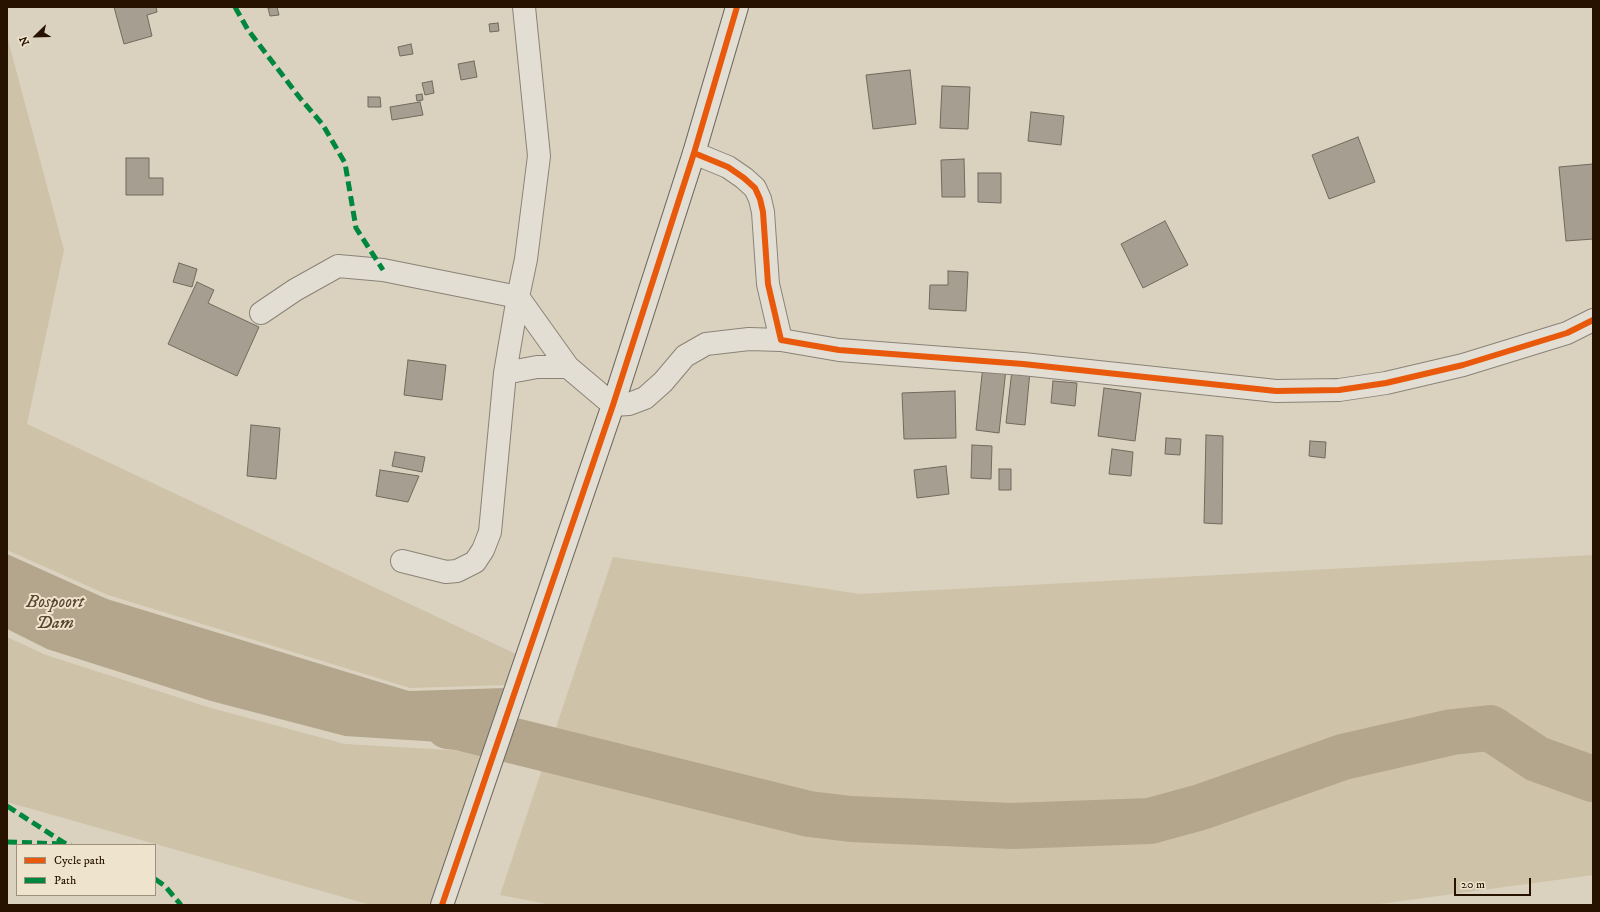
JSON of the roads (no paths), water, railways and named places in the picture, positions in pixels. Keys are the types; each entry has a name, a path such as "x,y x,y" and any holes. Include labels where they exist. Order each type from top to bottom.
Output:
{"street":[{"path":"402,562 446,572 457,571 475,562 483,550 490,532 505,373 526,260 539,156 524,7"},
{"path":"442,905 536,635 612,405 694,153 737,7"},
{"path":"694,153 728,167 755,188 760,199 763,212 768,284 781,340"},
{"path":"261,313 316,277 338,266 356,266 383,270 518,297 568,367 612,405 629,404 645,398 664,382 685,356 706,344 749,339 781,340 839,350 1023,364 1276,391 1339,390 1386,383 1463,365 1567,334 1593,320"},
{"path":"1567,334 1593,338"},
{"path":"505,373 537,367 568,367"}],"water":[{"name":"Bospoort Dam","path":"7,554 107,599 409,691 505,688 487,745 345,736 211,701 47,649 7,629"}],"waterway":[{"path":"448,726 458,727 809,814 851,819 1012,826 1150,821 1201,807 1343,757 1452,732 1490,728 1537,759 1593,779"}]}
